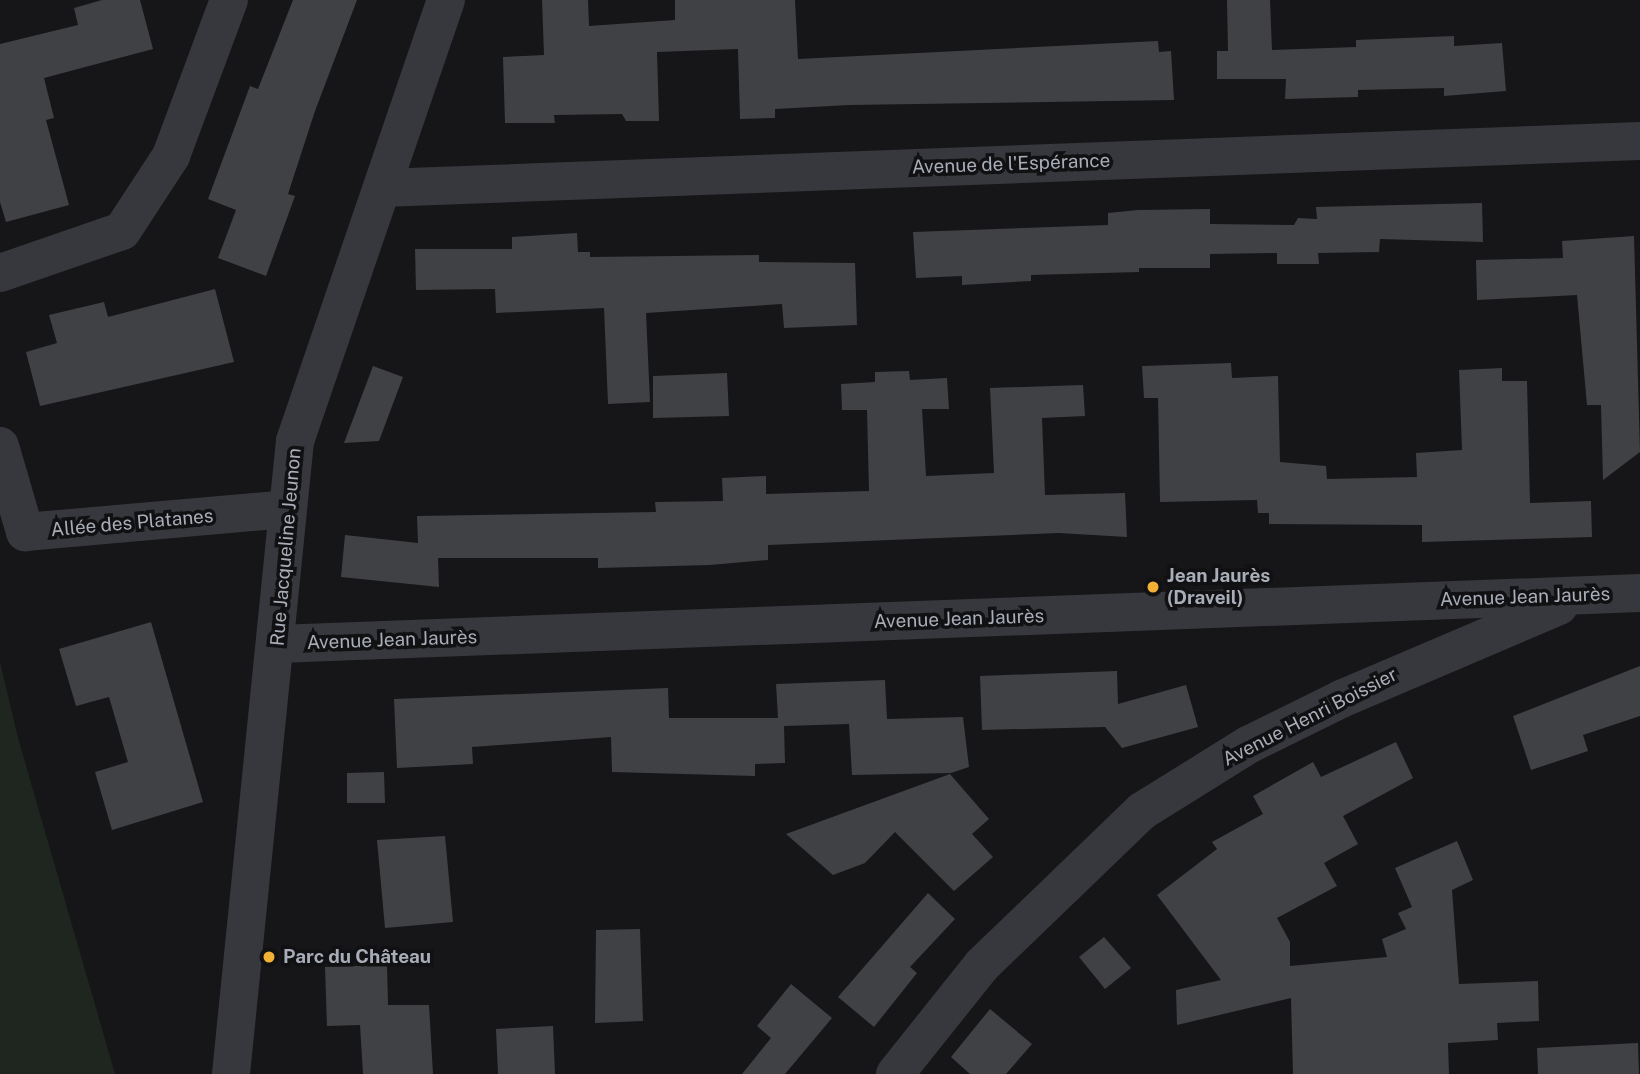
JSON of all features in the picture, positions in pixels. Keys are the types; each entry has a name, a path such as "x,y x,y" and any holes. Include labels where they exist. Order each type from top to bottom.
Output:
{"street":[{"path":"0,273 122,231 172,156 229,0"},
{"name":"Rue Jacqueline Jeunon","path":"231,1074 277,644 295,441 446,0"},
{"name":"Avenue de l'Espérance","path":"382,188 1640,141"},
{"name":"Allée des Platanes","path":"0,446 25,532 287,509"},
{"name":"Avenue Jean Jaurès","path":"277,644 1640,593"},
{"name":"Avenue Henri Boissier","path":"895,1074 982,965 1142,811 1248,745 1341,699 1586,595"}],"shaded area":[{"path":"0,662 18,738 115,1074 0,1074"}],"building":[{"path":"102,0 140,0 153,49 44,78 54,118 46,120 69,205 6,222 0,202 0,44 78,25 74,8"},
{"path":"293,0 357,0 315,111 288,194 295,196 266,276 218,258 236,210 208,199 250,86 258,89"},
{"path":"542,0 588,0 589,26 675,20 675,0 795,0 798,59 1158,41 1159,52 1171,51 1174,100 849,105 775,109 775,118 740,119 738,49 657,52 659,121 626,121 622,114 554,115 555,123 505,123 503,57 544,55"},
{"path":"1227,0 1270,0 1272,50 1356,47 1356,40 1454,36 1454,46 1502,43 1506,91 1444,96 1444,88 1358,90 1358,97 1285,99 1286,79 1217,79 1217,51 1228,51"},
{"path":"1482,203 1483,242 1380,239 1379,252 1318,253 1319,264 1277,264 1277,253 1210,254 1210,268 1139,268 1139,272 1031,275 1031,281 962,285 962,276 916,278 913,232 1108,225 1108,213 1138,210 1210,209 1210,224 1294,225 1298,218 1317,219 1316,207"},
{"path":"577,233 578,252 590,252 590,257 759,255 759,262 855,263 857,325 784,328 782,304 646,313 650,402 608,404 604,308 496,313 495,289 416,290 415,249 512,249 512,237"},
{"path":"1634,236 1640,452 1603,480 1601,405 1587,405 1577,295 1477,300 1476,260 1563,258 1562,241"},
{"path":"215,289 234,362 40,406 26,352 57,343 49,315 104,302 108,317"},
{"path":"1231,363 1232,378 1278,376 1280,462 1326,466 1327,479 1417,477 1416,453 1462,450 1459,370 1502,368 1502,381 1527,381 1530,503 1591,501 1592,537 1422,542 1422,525 1269,524 1269,513 1258,513 1257,500 1160,502 1158,398 1144,398 1142,366"},
{"path":"373,366 403,377 379,441 344,443"},
{"path":"909,371 910,380 947,378 949,409 922,409 926,476 994,473 990,388 1083,385 1085,416 1042,418 1045,495 1125,493 1127,537 1059,533 768,545 768,560 710,565 598,568 598,558 438,558 439,587 341,577 345,535 418,543 417,516 656,512 655,502 723,501 722,478 766,476 766,494 869,491 867,410 842,410 841,384 875,382 875,372"},
{"path":"727,373 729,416 653,418 653,376"},
{"path":"151,622 203,802 112,830 95,772 128,762 109,697 76,706 59,649"},
{"path":"1640,666 1640,716 1583,735 1588,751 1531,770 1513,716"},
{"path":"1117,671 1118,704 1186,685 1198,727 1122,748 1105,727 982,730 980,676"},
{"path":"885,680 887,719 963,717 969,767 951,773 852,775 849,724 784,726 785,763 755,764 755,776 612,772 611,737 472,747 473,764 397,768 394,699 668,688 669,718 778,718 776,684"},
{"path":"1396,742 1413,778 1343,816 1358,844 1324,863 1337,886 1277,918 1290,942 1290,966 1387,957 1382,939 1406,929 1398,913 1412,907 1395,868 1457,841 1473,880 1452,890 1459,984 1538,981 1539,1021 1497,1023 1498,1040 1448,1043 1449,1074 1293,1074 1291,998 1177,1025 1176,990 1221,980 1157,895 1217,849 1212,842 1263,814 1253,796 1313,762 1321,777"},
{"path":"384,772 385,803 347,803 347,773"},
{"path":"950,774 989,819 972,834 993,857 954,891 895,832 865,863 833,875 786,834"},
{"path":"445,836 453,922 385,928 377,840"},
{"path":"928,893 955,919 910,967 917,973 874,1027 838,997"},
{"path":"640,929 643,1021 595,1023 596,930"},
{"path":"1104,937 1131,968 1105,989 1079,957"},
{"path":"387,965 388,1005 429,1005 433,1074 363,1074 360,1025 327,1026 325,967"},
{"path":"791,984 832,1018 785,1074 742,1074 771,1038 757,1026"},
{"path":"990,1009 1032,1044 1006,1074 970,1074 951,1057"},
{"path":"553,1026 555,1074 498,1074 496,1029"},
{"path":"1638,1043 1639,1074 1538,1074 1537,1048"}],"place":[{"name":"Jean Jaurès (Draveil)","path":"1153,587"},
{"name":"Parc du Château","path":"269,957"}]}
